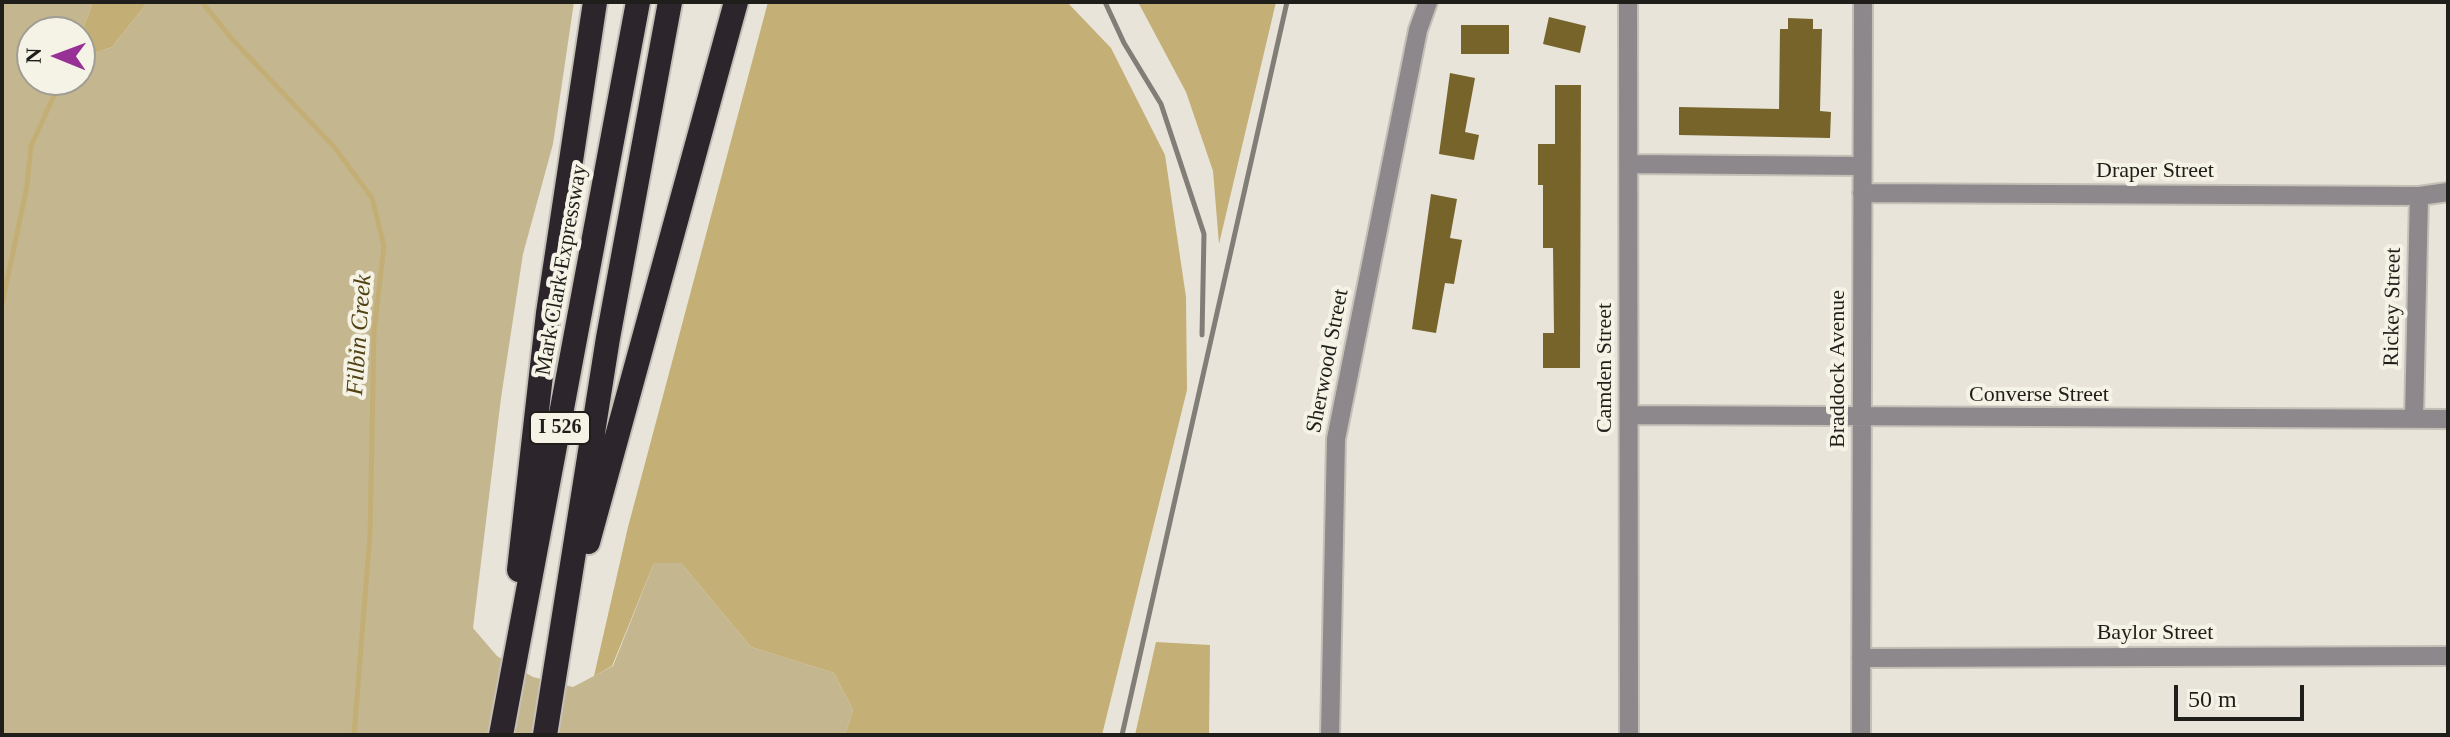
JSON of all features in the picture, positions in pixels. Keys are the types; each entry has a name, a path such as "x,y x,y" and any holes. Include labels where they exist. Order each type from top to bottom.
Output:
{"highway":[{"path":"501,735 548,313 595,2"},
{"name":"Mark Clark Expressway","path":"501,735 638,2"},
{"name":"I 526","path":"545,735 613,307 670,2"},
{"path":"557,652 736,2"}],"street":[{"name":"Sherwood Street","path":"1330,735 1336,439 1418,30 1428,2"},
{"name":"Camden Street","path":"1628,2 1629,735"},
{"name":"Braddock Avenue","path":"1861,735 1863,2"},
{"path":"1630,164 1862,166"},
{"name":"Draper Street","path":"1862,193 2419,196 2448,192"},
{"name":"Rickey Street","path":"2414,418 2419,196"},
{"name":"Converse Street","path":"1629,415 1862,419 2448,419"},
{"name":"Baylor Street","path":"1861,658 2448,656"}],"shaded area":[{"path":"2,2 93,2 88,16 16,16 16,96 96,96 96,52 112,47 148,2 574,2 553,144 523,254 501,398 473,628 497,656 533,677 573,687 613,666 654,563 681,563 751,647 834,673 853,710 845,735 2,735"},
{"path":"93,2 148,2 112,47 96,52 96,16 88,16"},
{"path":"768,2 1067,2 1111,48 1165,155 1186,297 1187,390 1102,735 845,735 853,710 834,673 751,647 681,563 654,563 612,666 594,676 628,527"},
{"path":"1138,2 1276,2 1219,244 1213,171 1186,92"},
{"path":"1156,642 1210,645 1209,735 1135,735"}],"building":[{"path":"1549,17 1586,26 1580,53 1543,44"},
{"path":"1788,18 1813,19 1813,29 1822,29 1820,111 1831,112 1830,138 1679,135 1679,107 1779,109 1780,29 1788,29"},
{"path":"1461,25 1509,25 1509,54 1461,54"},
{"path":"1450,73 1475,78 1465,132 1479,135 1474,160 1439,154"},
{"path":"1555,85 1581,85 1580,368 1543,368 1543,333 1554,333 1553,248 1543,248 1543,185 1538,185 1538,144 1555,144"},
{"path":"1431,194 1457,199 1450,238 1462,240 1454,284 1445,283 1436,333 1412,329"}],"waterway":[{"name":"Filbin Creek","path":"202,2 232,39 335,148 372,198 384,246 374,332 370,534 354,735"},
{"path":"2,304 27,186 31,146 54,96"}],"railway":[{"path":"1105,2 1124,43 1161,104 1204,234 1202,335"},
{"path":"1122,735 1287,2"}]}
